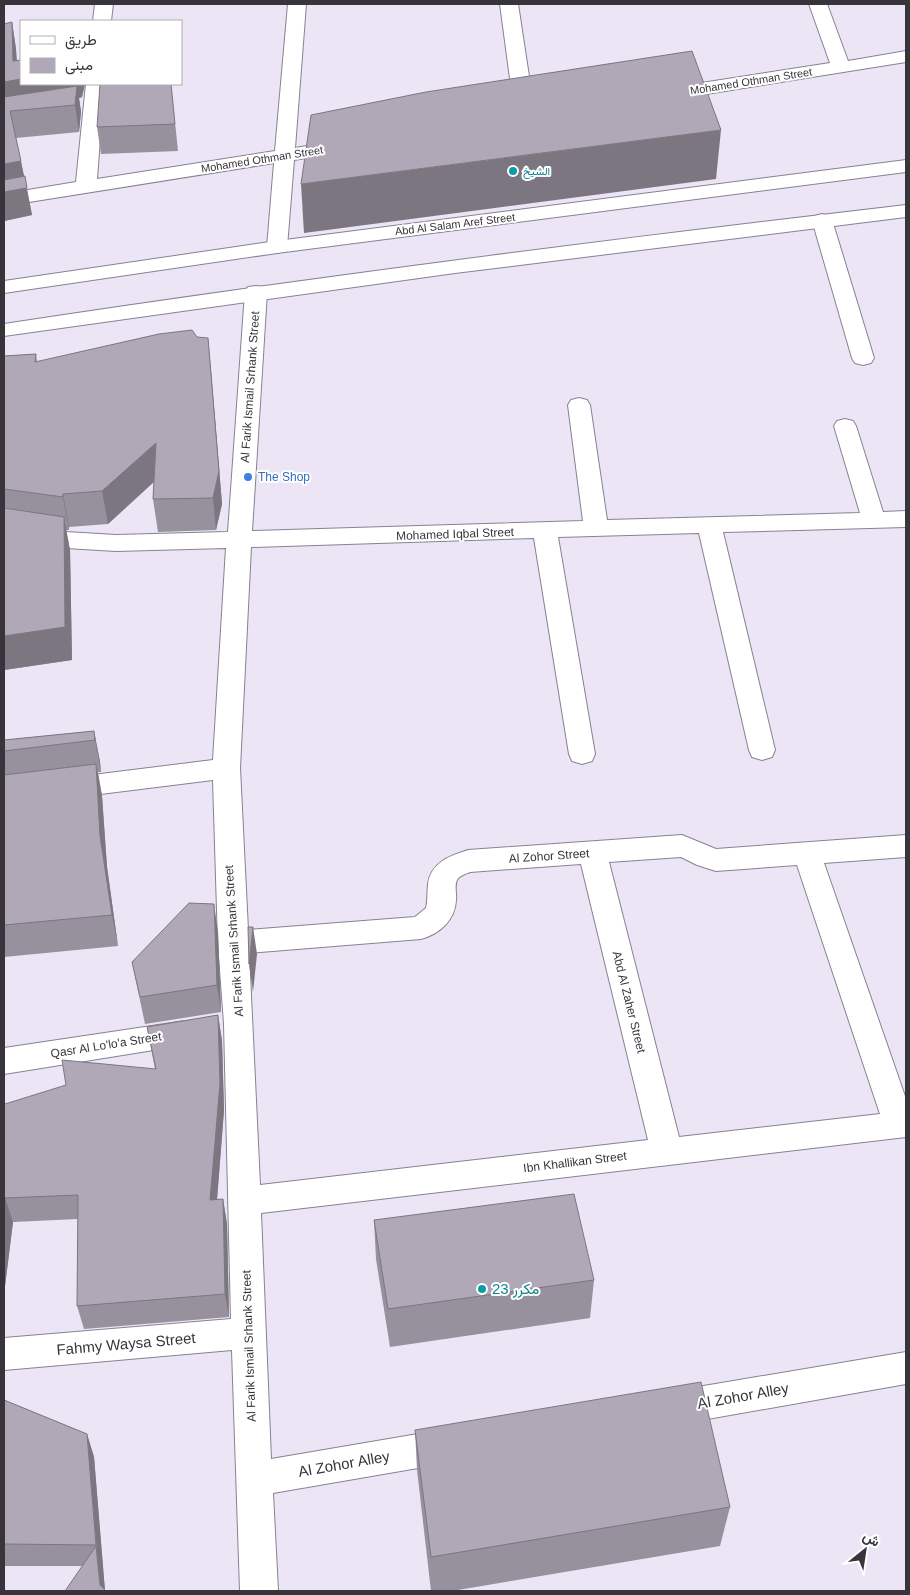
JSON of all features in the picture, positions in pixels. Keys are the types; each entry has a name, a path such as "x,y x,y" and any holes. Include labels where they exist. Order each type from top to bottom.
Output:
{"street":[{"path":"102,20 104,4"},
{"path":"277,247 297,4"},
{"path":"509,4 525,117"},
{"path":"818,4 842,67"},
{"name":"Mohamed Othman Street","path":"650,97 906,57"},
{"path":"86,187 95,85"},
{"path":"73,106 92,103"},
{"path":"506,120 544,114"},
{"name":"Mohamed Othman Street","path":"4,200 363,142"},
{"name":"Abd Al Salam Aref Street","path":"4,287 277,247 906,166"},
{"path":"4,330 256,292 538,254 906,211"},
{"path":"822,220 863,358"},
{"name":"Al Farik Ismail Srhank Street","path":"256,292 226,768 233,942 239,1024 248,1333 259,1591"},
{"path":"579,404 596,529"},
{"path":"845,426 874,520"},
{"name":"Mohamed Iqbal Street","path":"4,530 66,540 116,543 906,519"},
{"path":"710,526 762,750"},
{"path":"545,531 582,754"},
{"path":"4,796 226,768"},
{"name":"Al Zohor Street","path":"233,942 421,928 439,917 442,909 441,884 443,876 458,864 468,861 682,846 692,849 704,858 716,860 906,846"},
{"name":"Abd Al Zaher Street","path":"592,852 668,1151"},
{"path":"807,853 903,1124"},
{"name":"Qasr Al Lo'lo'a Street","path":"4,1061 239,1024"},
{"name":"Ibn Khallikan Street","path":"245,1201 903,1124"},
{"name":"Fahmy Waysa Street","path":"4,1354 248,1333"},
{"name":"Al Zohor Alley","path":"634,1414 906,1368"},
{"name":"Al Zohor Alley","path":"255,1479 488,1439"}],"building":[{"path":"12,22 13,61 20,60 20,79 4,82 4,24"},
{"path":"692,51 721,130 301,184 311,115 426,92"},
{"path":"100,85 171,85 175,124 97,127"},
{"path":"77,86 75,105 10,111 21,161 4,164 4,97"},
{"path":"25,176 27,188 4,192 4,180"},
{"path":"192,330 197,337 208,338 219,471 213,498 153,499 156,443 102,491 63,494 63,497 4,489 4,356 36,354 35,362 159,334"},
{"path":"4,508 64,517 65,627 4,636"},
{"path":"94,731 95,740 4,751 4,740"},
{"path":"96,764 100,836 112,915 4,925 4,775"},
{"path":"189,903 214,904 217,985 140,997 132,962"},
{"path":"248,927 253,927 249,964"},
{"path":"218,1015 220,1084 210,1200 223,1199 225,1294 77,1306 78,1195 5,1198 4,1209 4,1103 66,1085 62,1060 156,1069 147,1027"},
{"path":"574,1194 594,1280 388,1309 374,1220"},
{"path":"701,1382 730,1507 431,1557 415,1430"},
{"path":"4,1400 87,1434 96,1545 4,1544"},
{"path":"96,1546 100,1585 106,1591 65,1591"}],"place":[{"name":"الشيخ","path":"513,171"},
{"name":"The Shop","path":"248,477"},
{"name":"23 مكرر","path":"482,1289"}]}
